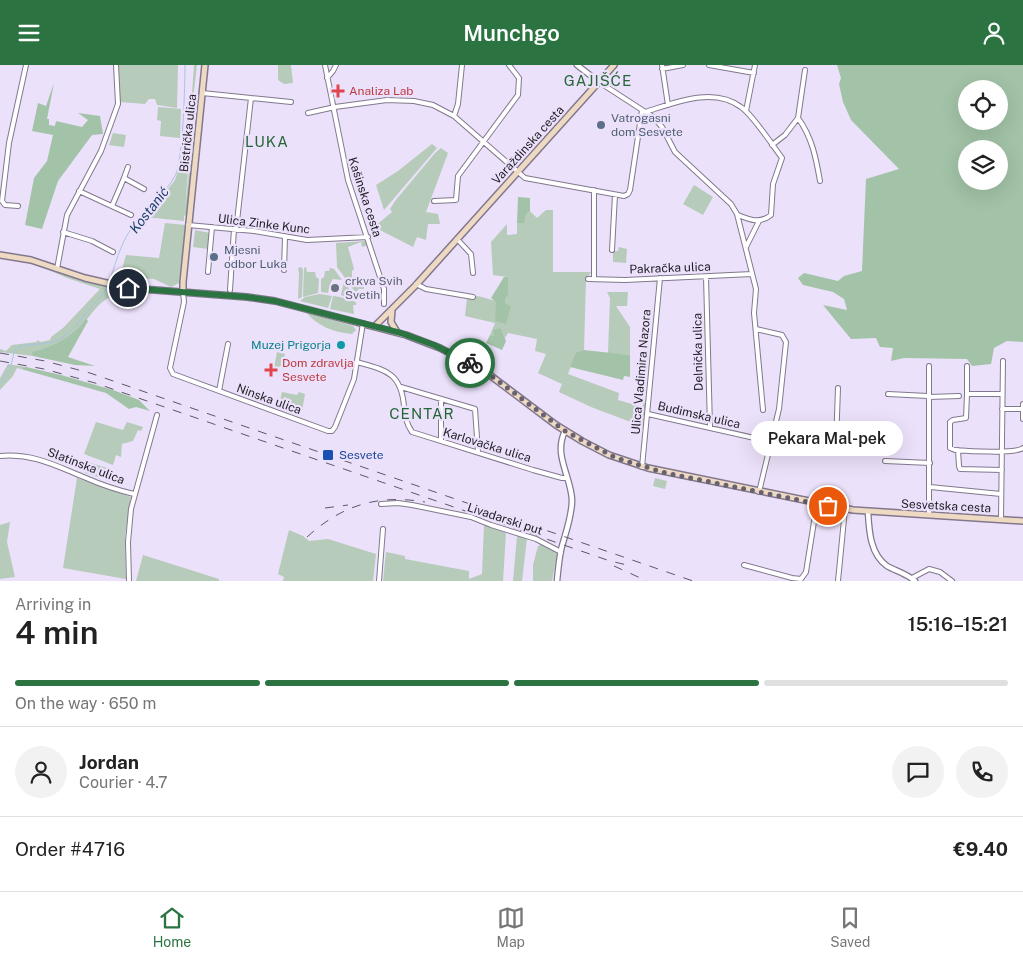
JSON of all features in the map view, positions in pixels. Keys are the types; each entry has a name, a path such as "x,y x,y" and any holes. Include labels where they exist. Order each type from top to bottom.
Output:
{"main road":[{"name":"Bistrička ulica","path":"183,292 204,65"},
{"name":"Varaždinska cesta","path":"375,326 416,284 614,65"},
{"name":"Sesvetska cesta","path":"0,255 31,260 113,285 137,289 256,297 397,332 434,345 474,365 502,383 565,431 605,453 642,467 760,489 845,509 1023,521"},
{"path":"393,309 391,322 397,332"}],"street":[{"path":"18,207 5,205 2,201 9,143 26,65"},
{"path":"57,269 67,215 101,151 118,104 116,65"},
{"name":"Kašinska cesta","path":"325,65 348,181 384,289 384,304"},
{"path":"327,78 336,65"},
{"path":"454,116 462,65"},
{"path":"434,201 456,199 458,176 518,95 519,78 510,65"},
{"path":"576,65 653,117 662,127 675,152 730,203 737,214 756,289 754,313 763,410"},
{"path":"668,105 662,67 683,65"},
{"path":"709,65 754,73"},
{"path":"746,111 755,65"},
{"path":"772,145 785,135 798,118 805,71"},
{"path":"202,93 291,102"},
{"path":"643,111 693,97 722,99 746,111 782,158 773,184 771,215 759,221 737,214"},
{"path":"230,290 235,229 251,98"},
{"path":"308,113 333,107 387,99 414,101 433,105 454,116 517,172 529,179 626,196 630,190 643,111"},
{"path":"798,118 815,149 820,181"},
{"path":"112,206 128,167"},
{"path":"124,177 144,189"},
{"path":"79,191 131,215"},
{"path":"594,191 594,279"},
{"path":"612,249 615,195"},
{"path":"746,247 759,221"},
{"name":"Ulica Zinke Kunc","path":"188,225 235,229 307,240 368,237"},
{"path":"208,272 212,227"},
{"path":"63,232 92,241 113,252"},
{"path":"284,270 285,237"},
{"path":"457,239 471,254 473,273"},
{"name":"Pakračka ulica","path":"588,279 752,275"},
{"name":"Delnička ulica","path":"706,277 710,427"},
{"name":"Ulica Vladimira Nazora","path":"642,467 660,278"},
{"path":"416,284 426,289 474,297"},
{"name":"Ninska ulica","path":"183,292 184,302 170,371 175,375 325,430 332,431 335,427 352,385 363,323"},
{"path":"756,329 782,335 786,342 779,409 760,489"},
{"path":"219,391 228,343"},
{"path":"1000,519 1003,361"},
{"path":"357,362 388,373 401,387 475,409 478,452"},
{"path":"929,366 929,515"},
{"path":"968,366 966,418 955,419 950,423 950,448 958,450 1002,451 1019,451 1023,448"},
{"name":"Karlovačka ulica","path":"401,387 406,424 412,432 566,478"},
{"name":"Budimska ulica","path":"648,414 772,442 833,448 836,444 838,388"},
{"path":"888,394 958,396"},
{"path":"967,394 1002,394"},
{"path":"440,399 441,441"},
{"path":"1023,404 1023,419"},
{"path":"1002,409 1023,409"},
{"path":"129,581 128,534 134,494 157,415"},
{"path":"556,581 571,510 571,491 566,478 561,453 565,431"},
{"path":"958,450 960,469 1002,470"},
{"name":"Slatinska ulica","path":"0,456 20,456 39,459 109,488 134,494"},
{"path":"885,461 930,463"},
{"path":"930,487 1001,494"},
{"name":"Livadarski put","path":"381,504 398,503 412,505 471,517 536,539 561,552"},
{"path":"744,565 792,579 801,579 806,572 817,503"},
{"path":"838,581 845,509"},
{"path":"868,512 876,554 889,566 914,580 929,569 940,573 952,581"},
{"path":"379,581 383,529"}],"green space":[{"path":"116,65 178,65 177,108 157,105 155,99 149,99 145,104 120,102"},
{"path":"194,65 197,65 189,135"},
{"path":"278,65 291,65 293,83 284,84 278,80"},
{"path":"837,65 1023,65 1023,342 1007,341 994,348 991,364 972,366 967,359 904,358 891,361 893,348 880,347 876,338 851,339 823,305 847,310 844,299 833,292 803,285 798,278 804,273 838,281 844,276 862,271 866,179 899,169 851,120 843,102 839,84 841,78"},
{"path":"54,83 47,119 49,119 49,125 55,126 56,121 82,127 88,120 78,113 100,116 103,134 92,135 58,181 42,229 25,225 34,178 47,161 53,135 32,131 38,103 46,106"},
{"path":"158,107 181,109 180,138 160,136 161,121 157,120"},
{"path":"113,133 126,135 124,147 109,145"},
{"path":"432,144 437,148 384,210 376,185 398,171"},
{"path":"441,148 448,153 426,212 438,214 440,224 428,224 426,240 417,237 413,247 374,227 392,212 390,209 395,201"},
{"path":"182,159 189,159 185,210 190,162 193,163 187,217 184,215 184,221 146,217 175,180"},
{"path":"694,185 713,197 703,215 683,204"},
{"path":"518,197 530,198 530,211 526,215 524,223 517,223"},
{"path":"546,210 553,210 553,272 591,272 586,280 584,350 576,352 568,374 619,393 618,400 642,407 644,403 647,403 644,427 591,407 559,392 562,384 538,373 546,354 535,351 537,339 508,333 505,338 501,328 494,337 490,335 495,323 465,316 467,298 474,299 476,296 506,304 508,277 493,275 491,242 507,224 507,235 517,234 517,223 524,222 526,215 530,211 537,218"},
{"path":"165,223 186,225 179,283 171,287 154,279 136,278 119,280 126,255 159,258"},
{"path":"195,230 210,233 208,249 193,247"},
{"path":"366,241 368,245 362,247 361,242 348,247 354,269 352,277 358,276 360,282 364,285 364,289 358,289 358,296 337,267 336,243"},
{"path":"619,247 627,249 626,263 613,262 613,251 618,251"},
{"path":"301,267 303,270 302,297 298,299 298,268"},
{"path":"306,267 307,272 315,272 316,277 319,279 318,293 303,297 304,268"},
{"path":"44,268 82,281 113,288 121,294 106,299 100,304 70,337 55,345 33,352 33,356 0,352 0,349 6,351 12,345 37,342 37,340 41,342 50,340 100,289"},
{"path":"330,268 334,269 342,280 333,279 328,293 321,292 321,279 324,277 325,271 329,271"},
{"path":"504,277 508,277 508,295 505,300 506,304 511,306 506,324 495,321 496,302 491,298"},
{"path":"345,282 357,301 341,295"},
{"path":"607,292 628,292 627,306 616,306 630,327 630,355 608,353 610,298"},
{"path":"320,294 332,296 328,308 300,301 305,297"},
{"path":"333,296 356,302 356,305 353,305 354,314 330,309"},
{"path":"306,312 353,326 356,330 352,334 333,330 315,321"},
{"path":"86,319 88,321 68,357 95,366 75,365 33,356 32,352 56,344 69,336"},
{"path":"501,328 506,341 502,350 486,343 490,335 494,336 493,330"},
{"path":"584,350 630,355 630,377 624,376 623,380 570,367 576,352"},
{"path":"277,352 285,354 283,364 277,369 274,368"},
{"path":"8,364 26,367 17,368 13,376 0,390 0,378"},
{"path":"26,367 113,390 139,400 150,411 136,407 129,409 106,393 21,369"},
{"path":"282,392 297,395 299,392 305,394 302,411 292,410 279,405"},
{"path":"96,422 123,430 127,422 143,427 141,431 138,430 133,441 122,444 121,457 116,455 113,465 84,454"},
{"path":"88,462 110,469 107,480 85,473"},
{"path":"77,478 131,497 125,536 126,579 63,568"},
{"path":"655,478 667,481 665,489 653,486"},
{"path":"10,522 7,542 15,577 0,579 0,525"},
{"path":"484,525 506,533 503,581 383,581 386,552 405,556 405,559 469,571 469,579 482,574"},
{"path":"289,530 309,541 328,539 376,554 373,581 283,581 284,577 278,574"},
{"path":"517,536 527,538 522,581 513,581"},
{"path":"542,544 555,551 557,555 552,581 533,581 533,565 538,546"},
{"path":"143,555 219,579 219,581 136,581"}],"waterway":[{"name":"Kostanić","path":"109,283 127,235 136,222 165,190 178,168 182,140 185,65"},
{"name":"Kostanić","path":"0,384 10,369 15,349 25,345 57,341 62,338 82,318 106,290 107,286"}],"railway":[{"path":"0,353 45,361 90,373 693,581"},
{"path":"0,361 44,369 95,383 610,561 627,565"},
{"path":"307,537 334,517 362,504 392,500 425,502"},
{"path":"325,508 348,505"},
{"path":"614,566 647,581"}],"way so far":[{"path":"470,363 494,378 565,431 616,458 666,473 828,506"}],"place":[{"name":"Analiza Lab","path":"338,91"},
{"name":"Vatrogasni dom Sesvete","path":"601,125"},
{"name":"Mjesni odbor Luka","path":"214,257"},
{"name":"crkva Svih Svetih","path":"335,288"},
{"name":"Muzej Prigorja","path":"341,345"},
{"name":"Dom zdravlja Sesvete","path":"271,370"},
{"name":"Sesvete","path":"328,455"},
{"name":"Pekara Mal-pek","path":"828,506"}],"district":[{"name":"GAJIŠĆE","path":"598,80"},
{"name":"LUKA","path":"267,141"},
{"name":"CENTAR","path":"422,413"}],"route":[{"path":"128,288 256,297 275,301 401,333 448,351 470,363"}]}
